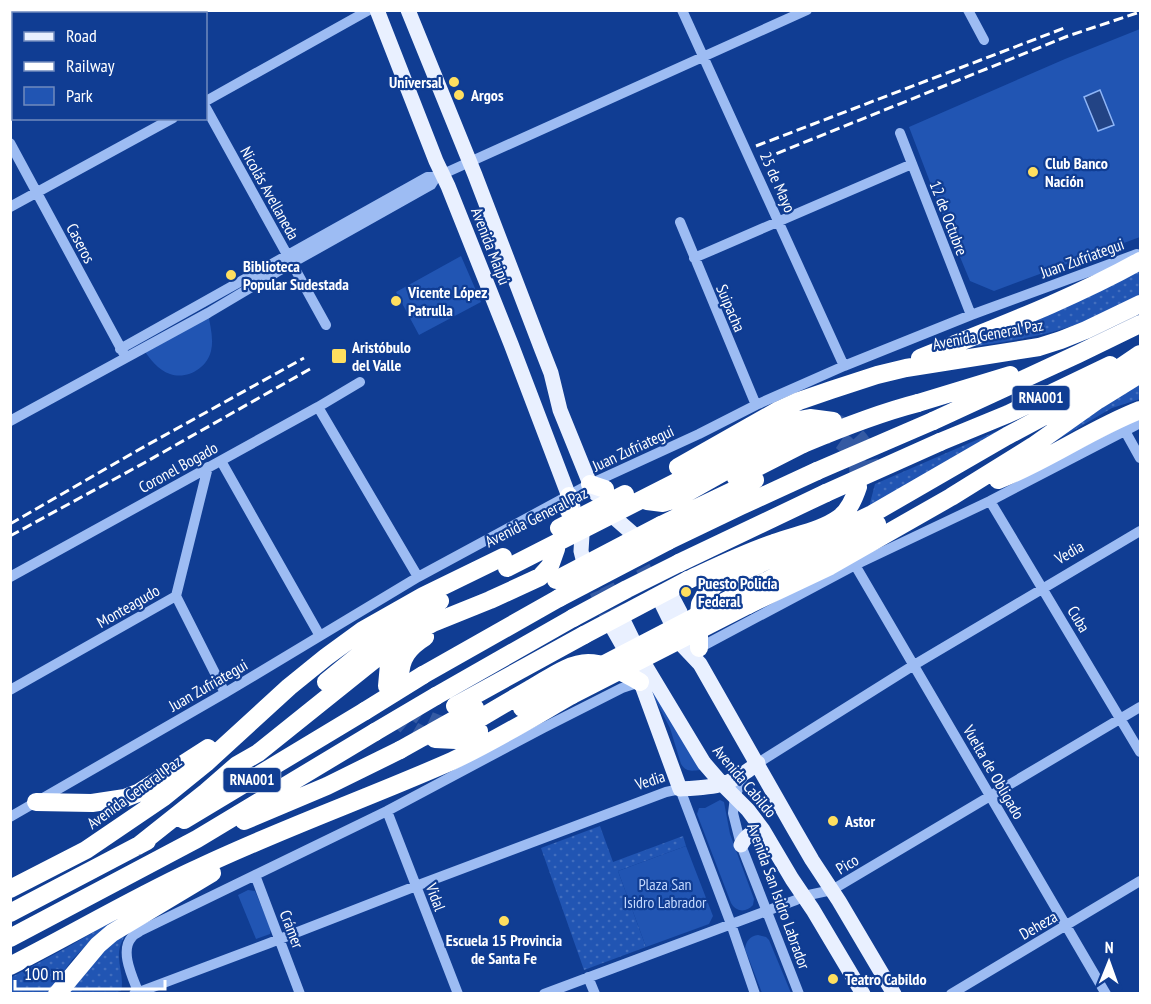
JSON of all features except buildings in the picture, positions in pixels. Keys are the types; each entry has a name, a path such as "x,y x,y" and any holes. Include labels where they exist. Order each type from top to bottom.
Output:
{"highway":[{"path":"877,375 1030,313 1121,272 1140,261"},
{"name":"Avenida General Paz","path":"10,889 86,850 164,797 206,763 308,671 363,630 423,596 505,562 592,510 681,473 777,411 799,401 877,375 944,361 1039,347 1086,330 1140,304"},
{"name":"RNA001","path":"10,913 205,809 558,589 665,533 741,506 933,421 1140,324"},
{"path":"435,739 450,741 477,732 569,690 745,599 1012,446 1140,352"},
{"name":"RNA001","path":"10,938 197,840 436,696 627,589 826,493 1008,414 1140,352"},
{"path":"642,505 653,513 675,509 809,443 876,426 921,402 1078,354"},
{"path":"745,599 830,566 951,497 1033,446 1140,374"},
{"path":"697,655 700,604 712,586 872,514 1065,405"},
{"path":"951,497 1001,478 1140,410"},
{"path":"681,473 788,422 810,418 833,421"},
{"path":"665,533 809,443"},
{"path":"396,747 455,706 688,580 772,543 837,520 848,509 864,484 867,494 861,509 839,530"},
{"path":"138,846 237,765 258,753 374,660 433,622 490,600 540,577 550,566 556,549"},
{"path":"237,765 251,746 368,647 406,621 505,562"},
{"path":"406,638 395,651 389,664 393,682 408,649 434,632 506,605 558,589"},
{"path":"197,840 327,786 348,771 475,708 573,654 586,652 609,658 633,678"},
{"path":"454,727 474,722 559,673 580,664 597,664 633,678"},
{"path":"10,966 191,871 486,744 569,690"},
{"path":"36,802 92,803 125,798 138,793 201,754 268,705"},
{"path":"57,993 98,945 112,933 301,823"}],"main road":[{"name":"Avenida Maipú","path":"377,10 440,176 511,344 570,505"},
{"name":"Avenida Maipú","path":"408,10 551,373 560,410 599,490"},
{"path":"616,519 629,534"},
{"path":"582,535 581,551 587,556"},
{"name":"Avenida Cabildo","path":"697,655 682,645 672,625 667,594 680,612 697,655 812,860 894,993"},
{"name":"Avenida Cabildo","path":"680,789 633,678 636,669 617,622 704,763 748,810 763,830 863,993"},
{"name":"Vedia","path":"680,789 723,785 744,774 758,763"},
{"path":"741,845 749,835 763,830"}],"street":[{"path":"207,100 369,10"},
{"name":"25 de Mayo","path":"682,10 844,366"},
{"path":"10,421 123,353 208,313 290,259 431,185 440,176 807,10"},
{"path":"968,10 984,40"},
{"name":"Nicolás Avellaneda","path":"207,110 326,325"},
{"path":"10,207 169,120"},
{"name":"12 de Octubre","path":"900,133 970,315"},
{"name":"Caseros","path":"10,143 123,353"},
{"path":"694,258 912,164"},
{"name":"Suipacha","path":"680,222 756,405"},
{"name":"Juan Zufriategui","path":"10,817 225,693 418,577 570,505 756,405 844,366 970,315 1140,253"},
{"name":"Coronel Bogado","path":"10,577 360,382"},
{"path":"318,407 418,577"},
{"path":"697,655 855,565 990,501 1140,423"},
{"path":"1125,431 1140,458"},
{"path":"221,460 320,636"},
{"name":"Monteagudo","path":"10,690 176,596 208,467"},
{"name":"Cuba","path":"990,501 1140,752"},
{"name":"Vedia","path":"758,763 914,665 1140,531"},
{"name":"Vuelta de Obligado","path":"855,565 1106,993"},
{"path":"176,596 225,693"},
{"path":"137,993 127,956 127,945 140,931 387,811 622,688 633,678"},
{"name":"Pico","path":"544,993 804,896 832,890 1140,707"},
{"name":"Avenida San Isidro Labrador","path":"744,774 735,797 733,813 741,845 799,993"},
{"path":"680,789 755,993"},
{"name":"Vedia","path":"137,993 666,792 680,789"},
{"name":"Vidal","path":"387,811 458,993"},
{"name":"Crámer","path":"255,875 300,993"},
{"name":"Deheza","path":"951,993 1140,881"},
{"path":"588,977 595,993"}],"green space":[{"name":"Club Banco Nación","path":"1140,29 1140,237 994,291 970,281 909,127"},
{"path":"461,256 481,302 419,335 396,292"},
{"path":"1140,267 1140,295 1095,317 1046,334 960,348"},
{"path":"208,313 212,337 211,351 205,363 195,371 183,375 170,374 155,364 143,349"},
{"path":"1140,384 1140,399 1112,408 1040,450 1111,402"},
{"path":"1004,428 869,507 875,484"},
{"path":"650,682 700,770 689,770 681,764 670,728 647,684"},
{"path":"720,800 724,802 730,834 754,899 753,905 744,910 738,910 731,903 697,814 699,808 705,808"},
{"path":"600,826 613,862 683,836 686,846 618,871 646,947 584,970 541,848"},
{"name":"Plaza San Isidro Labrador","path":"686,846 713,916 709,924 646,947 618,871"},
{"path":"169,888 96,935 72,960 48,993 11,993 10,978"},
{"path":"248,890 255,891 271,929 270,934 256,939 238,895"},
{"path":"128,929 119,953 121,991 63,994 83,968"},
{"path":"758,935 769,940 791,993 762,993 745,949 749,939"}],"shaded area":[{"path":"1100,90 1114,125 1098,131 1084,97"}],"tunnel":[{"path":"834,422 851,432 863,445 869,461 870,481"},
{"path":"816,431 836,438 850,449 858,466 858,487"},
{"path":"632,547 660,600"},
{"path":"597,565 623,620"},
{"path":"588,570 611,625"},
{"path":"400,678 406,698 417,713 434,722 454,727"},
{"path":"387,686 392,706 402,721 416,732 435,739"}],"railway":[{"path":"763,159 1068,36 1140,12"},
{"path":"756,146 1067,27"},
{"path":"10,524 304,358"},
{"path":"10,536 310,369"}],"place":[{"name":"Universal","path":"454,82"},
{"name":"Argos","path":"459,95"},
{"name":"Club Banco Nación","path":"1033,172"},
{"name":"Biblioteca Popular Sudestada","path":"231,275"},
{"name":"Vicente López Patrulla","path":"396,301"},
{"name":"Aristóbulo del Valle","path":"339,356"},
{"name":"Puesto Policía Federal","path":"686,592"},
{"name":"Astor","path":"833,821"},
{"name":"Escuela 15 Provincia de Santa Fe","path":"504,921"},
{"name":"Teatro Cabildo","path":"833,979"}]}
